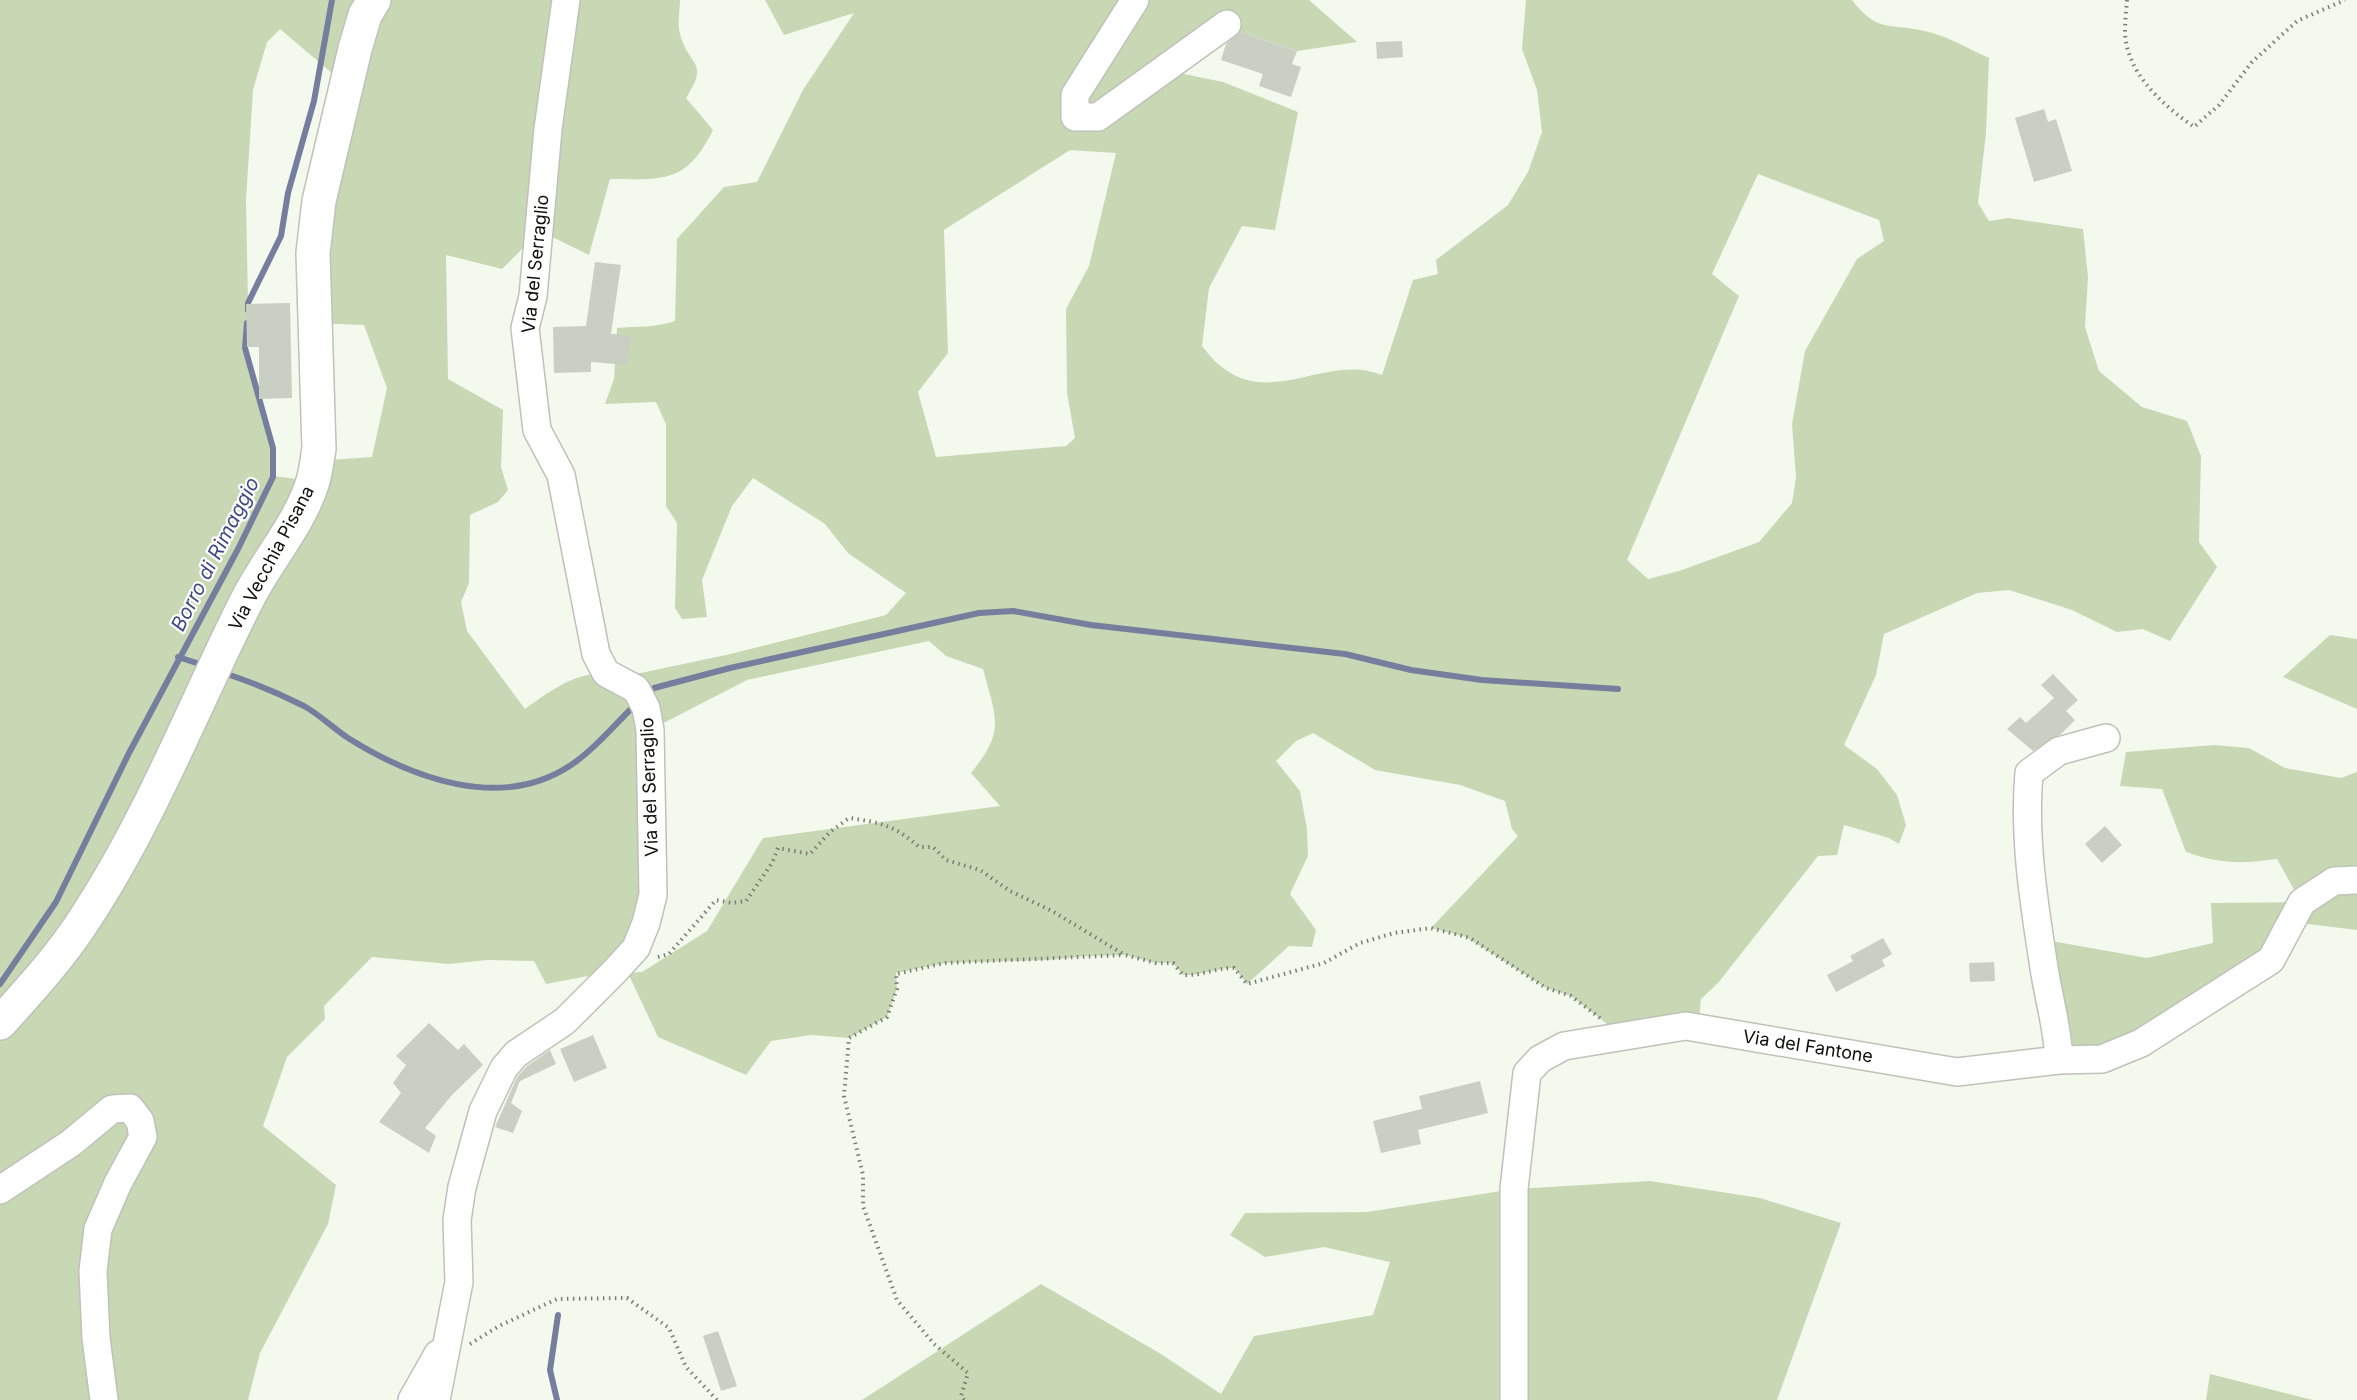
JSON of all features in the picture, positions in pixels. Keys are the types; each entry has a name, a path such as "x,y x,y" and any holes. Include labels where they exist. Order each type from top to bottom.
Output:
{"main road":[{"name":"Via Vecchia Pisana","path":"0,1023 25,996 85,919 103,889 132,838 248,597 299,513 313,481 319,449 314,253 319,201 355,49 365,15 374,0"}],"street":[{"name":"Via del Serraglio","path":"436,1400 450,1341 459,1282 458,1209 483,1111 504,1068 516,1054 566,1021 636,948 646,923 653,895 650,730 641,699 606,673 596,654 561,475 537,430 525,328 533,296 549,129 566,0"},
{"path":"1135,0 1075,95 1075,117 1098,117 1227,24"},
{"path":"2059,1060 2058,1032 2048,991 2033,881 2027,789 2029,773 2059,751 2106,738"},
{"name":"Via del Fantone","path":"1514,1400 1514,1189 1527,1073 1540,1059 1564,1046 1686,1026 1957,1072 2059,1060 2102,1059 2141,1043 2271,960 2302,902 2334,881 2357,880"},
{"path":"0,1190 71,1143 112,1109 130,1108 140,1121 143,1137 118,1183 98,1230 93,1270 96,1338 104,1400"},
{"path":"412,1400 450,1341"}],"path":[{"path":"2127,0 2125,34 2135,69 2155,95 2194,127 2219,105 2252,62 2297,21 2345,0"},
{"path":"636,948 638,958 669,954 716,900 732,903 746,901 757,881 772,863 778,848 810,854 830,832 849,818 873,822 902,831 919,847 933,847 946,861 980,870 1010,891 1053,911 1125,955 1156,963 1173,963 1183,975 1202,976 1218,968 1234,968 1247,984 1324,963 1360,943 1394,933 1431,928 1470,938 1546,988 1571,996 1619,1036"},
{"path":"963,1400 961,1396 968,1374 934,1344 897,1300 863,1206 863,1175 844,1096 849,1038 887,1017 897,989 896,974 945,963 1125,955"},
{"path":"450,1341 499,1326 557,1299 627,1298 669,1328 686,1367 717,1400"}],"green space":[{"path":"0,0 680,0 680,34 697,70 693,86 686,98 713,130 694,160 672,175 659,178 610,179 589,255 540,231 502,269 446,255 448,379 503,410 501,467 508,490 498,502 470,515 469,583 461,602 467,631 525,709 557,688 580,677 592,674 617,678 726,655 886,615 906,593 848,553 825,524 753,478 732,506 702,580 707,617 682,619 675,608 677,523 666,506 666,424 656,402 605,404 614,379 617,328 653,326 675,321 677,239 724,187 757,182 803,90 854,13 784,35 765,0 1309,0 1357,42 1297,51 1231,29 1164,70 1223,82 1298,112 1275,230 1242,226 1209,288 1202,346 1224,368 1245,380 1268,382 1336,371 1359,370 1382,375 1413,280 1438,274 1436,260 1508,205 1528,172 1542,132 1537,90 1522,49 1526,0 1852,0 1869,18 1877,22 1933,33 1989,58 1986,133 1978,203 1989,221 2008,218 2083,229 2088,277 2085,327 2099,371 2142,407 2187,421 2201,456 2199,542 2217,567 2170,641 2143,629 2117,632 2072,610 2009,590 1977,593 1884,634 1876,675 1844,745 1877,769 1897,795 1906,825 1899,844 1889,838 1844,825 1837,855 1818,856 1718,983 1701,999 1698,1028 1611,1027 1571,996 1546,988 1466,937 1431,928 1518,836 1512,829 1505,801 1460,785 1375,770 1313,733 1296,741 1276,761 1300,791 1307,829 1308,856 1290,894 1316,930 1312,947 1289,946 1247,984 1234,968 1183,975 1173,963 1156,963 1125,955 945,963 896,973 897,989 887,1017 849,1038 811,1035 771,1041 746,1075 658,1037 628,973 642,972 707,931 763,838 1000,806 971,773 982,758 994,734 992,700 983,669 946,656 929,641 747,680 650,730 653,895 615,971 546,984 534,961 487,960 449,964 372,957 324,1006 325,1019 287,1057 263,1126 336,1185 328,1224 260,1353 248,1400 0,1400","holes":["280,29 346,85 315,323 364,325 387,388 372,457 317,461 313,481 273,476 273,448 245,348 248,303 246,200 253,90 267,42","1070,150 1116,153 1089,266 1066,309 1067,393 1075,438 1066,446 936,457 918,392 948,353 944,230","1758,174 1879,220 1884,241 1857,259 1805,351 1792,424 1796,477 1792,503 1759,542 1679,571 1648,579 1627,560 1739,296 1712,274"]},
{"path":"2330,635 2357,639 2357,709 2283,677"},
{"path":"2214,745 2249,748 2285,768 2341,778 2357,772 2357,930 2291,922 2271,960 2141,1043 2059,1060 2040,939 2147,958 2213,943 2211,903 2301,902 2277,859 2231,862 2186,852 2162,789 2120,786 2126,752"},
{"path":"1650,1181 1760,1198 1841,1223 1777,1400 862,1400 1041,1284 1161,1354 1221,1394 1254,1336 1373,1315 1390,1262 1324,1247 1265,1257 1230,1235 1245,1213 1367,1212 1514,1189"},
{"path":"2210,1374 2313,1400 2206,1400"}],"building":[{"path":"1240,32 1297,51 1292,64 1301,67 1291,97 1259,86 1263,74 1221,60 1226,44"},
{"path":"1402,41 1403,57 1377,59 1376,42"},
{"path":"2044,109 2048,122 2056,119 2072,171 2034,182 2015,118"},
{"path":"595,262 621,265 611,334 631,335 628,365 591,362 591,372 554,373 553,327 586,326"},
{"path":"290,303 292,398 259,399 259,347 247,347 246,304"},
{"path":"2053,674 2078,700 2066,711 2075,720 2061,734 2033,751 2007,729 2020,717 2026,723 2054,698 2041,685"},
{"path":"2105,826 2122,845 2102,863 2085,844"},
{"path":"1883,938 1892,954 1882,960 1885,966 1836,992 1827,975 1853,961 1850,956"},
{"path":"1994,962 1995,981 1970,982 1969,963"},
{"path":"429,1023 458,1050 464,1044 483,1065 452,1095 425,1128 436,1136 429,1153 379,1122 401,1093 393,1083 406,1065 396,1056"},
{"path":"593,1035 607,1068 574,1082 560,1049"},
{"path":"550,1050 556,1064 520,1081 511,1103 522,1111 513,1133 495,1127 517,1077 527,1066"},
{"path":"1480,1081 1488,1113 1418,1130 1421,1144 1381,1153 1373,1121 1422,1109 1419,1096"},
{"path":"718,1331 737,1386 721,1391 703,1336"}],"waterway":[{"name":"Borro di Rimaggio","path":"248,310 248,303 281,236 288,193 314,101 332,0"},
{"name":"Borro di Rimaggio","path":"0,984 56,902 129,753 238,549 273,477 273,448 245,348 247,323"},
{"path":"647,694 654,688 730,668 979,613 1013,611 1091,625 1345,654 1411,670 1482,680 1618,689"},
{"path":"178,657 206,666"},
{"path":"224,673 304,706 348,738 400,766 428,777 487,788 516,786 544,779 571,765 597,744 637,703"},
{"path":"557,1400 550,1370 558,1315"}]}
